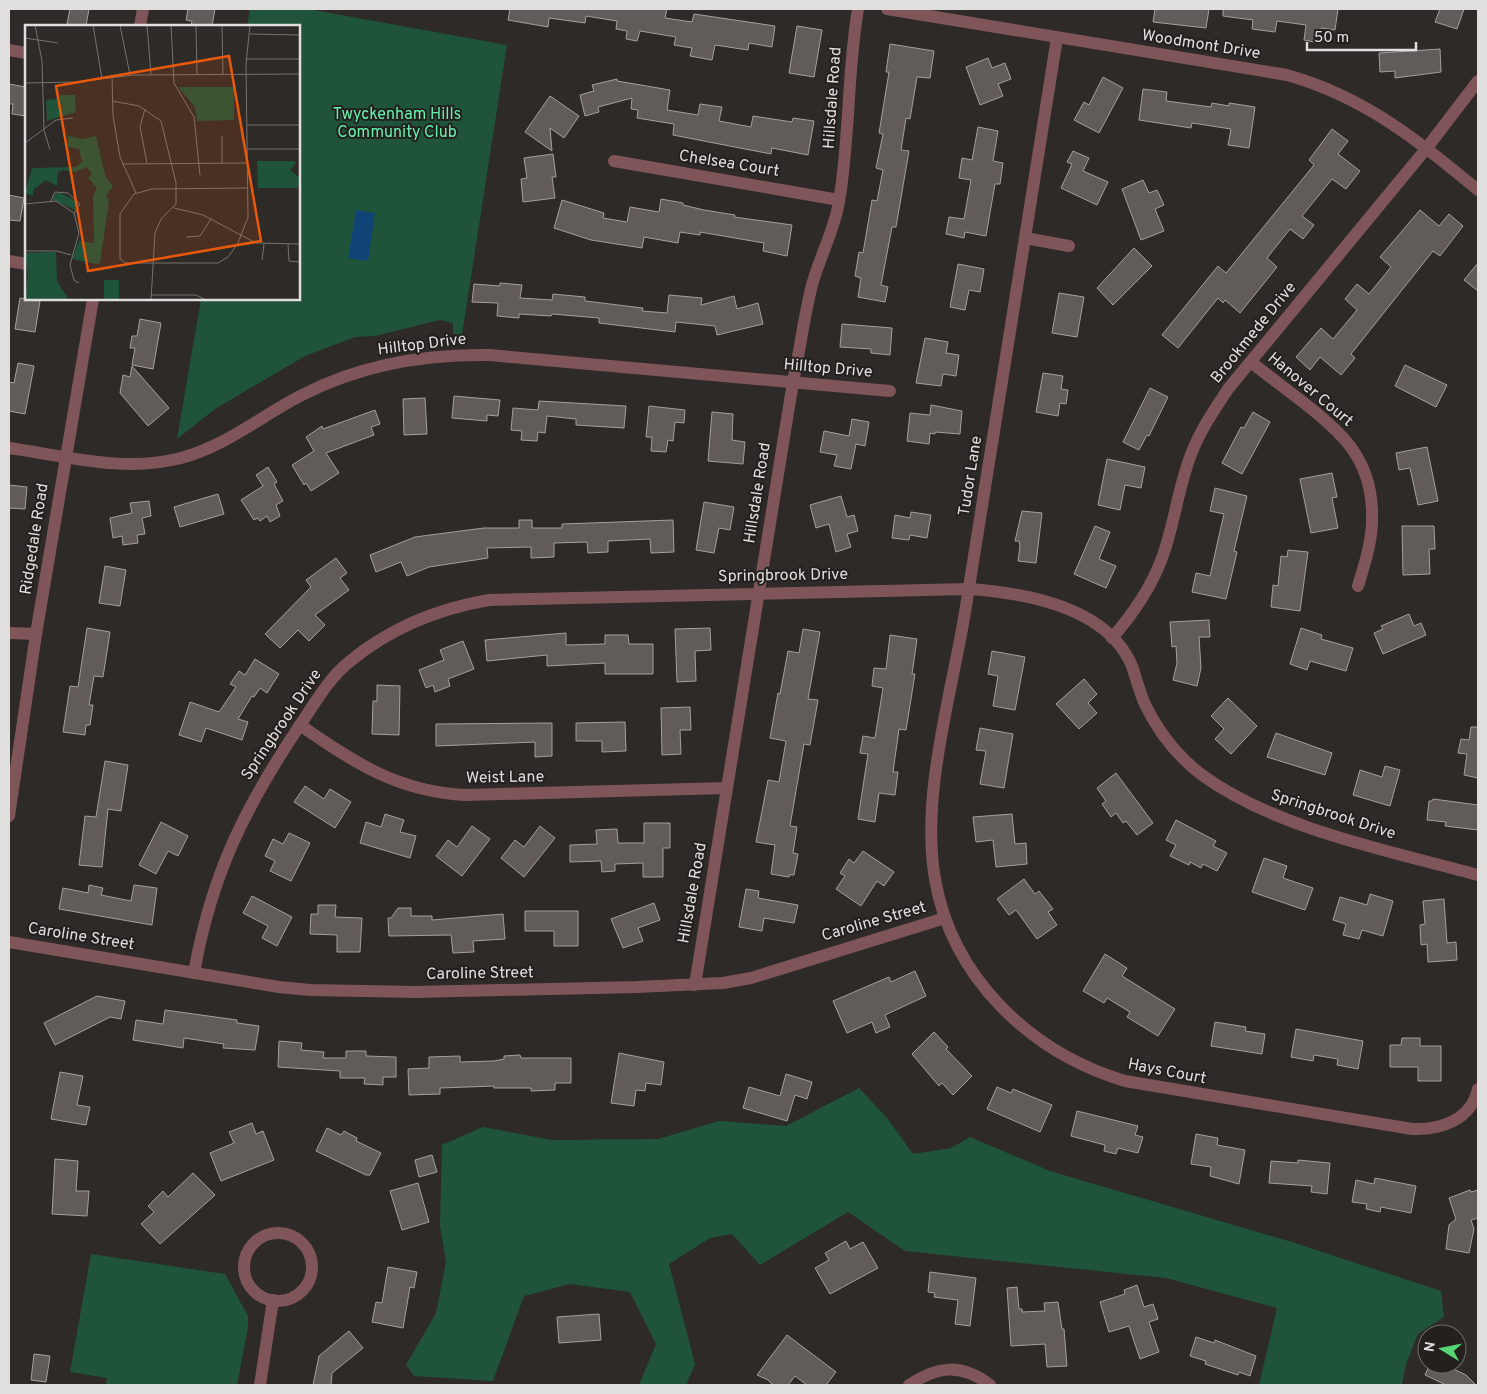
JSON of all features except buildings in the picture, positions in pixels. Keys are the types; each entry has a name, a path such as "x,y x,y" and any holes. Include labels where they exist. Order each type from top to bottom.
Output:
{"street":[{"path":"140,25 143,9"},
{"name":"Hillsdale Road","path":"695,985 793,382 813,284 829,239 839,200 846,148 853,41 858,9"},
{"name":"Woodmont Drive","path":"887,9 1287,75 1313,82 1351,98 1372,110 1478,190"},
{"name":"Tudor Lane","path":"945,918 935,880 930,819 934,784 969,589 1057,38"},
{"path":"9,50 25,53"},
{"name":"Brookmede Drive","path":"1112,638 1140,602 1153,579 1162,558 1192,451 1208,420 1251,362 1426,149 1478,81"},
{"name":"Chelsea Court","path":"614,161 839,200"},
{"path":"1025,238 1069,246"},
{"path":"9,261 25,264"},
{"name":"Ridgedale Road","path":"9,816 10,798 36,634 93,300"},
{"name":"Hilltop Drive","path":"9,448 94,462 133,464 180,458 227,440 293,400 334,380 378,366 433,357 489,355 890,391"},
{"name":"Hanover Court","path":"1251,362 1331,426 1350,446 1364,471 1371,496 1372,516 1368,551 1358,586"},
{"name":"Springbrook Drive","path":"194,973 204,921 225,857 256,794 331,681 350,662 387,635 436,612 489,600 758,592 969,589 1040,601 1070,609 1099,625 1112,638 1131,665 1143,700 1160,733 1191,766 1217,785 1279,816 1334,835 1478,875"},
{"path":"9,632 36,634"},
{"name":"Weist Lane","path":"300,725 361,766 391,780 431,792 466,795 727,788"},
{"name":"Caroline Street","path":"9,942 279,987 360,992 695,985 751,978 945,918"},
{"name":"Hays Court","path":"945,918 955,942 969,966 993,998 1029,1033 1044,1045 1088,1068 1125,1081 1412,1129 1428,1130 1452,1122 1474,1104 1478,1088"},
{"path":"279,1232 290,1235 303,1244 311,1259 312,1270 309,1281 303,1290 294,1297 272,1300 262,1297 253,1290 246,1280 245,1258 254,1243 268,1234 279,1232"},
{"path":"260,1385 272,1300"},
{"path":"909,1385 932,1372 949,1369 976,1374 990,1385"}],"green space":[{"name":"Twyckenham Hills Community Club","path":"250,9 308,9 507,45 462,335 453,334 453,323 440,320 375,336 355,337 305,356 215,409 177,439 201,300 300,300 300,25 247,25"},
{"path":"859,1088 887,1118 913,1154 951,1148 970,1137 1050,1171 1292,1242 1441,1291 1444,1317 1433,1324 1417,1324 1417,1336 1406,1364 1402,1385 1259,1385 1277,1308 1166,1278 905,1251 848,1212 760,1265 732,1234 710,1238 669,1264 695,1364 686,1385 639,1385 656,1344 630,1292 570,1284 524,1296 493,1381 414,1376 406,1365 436,1313 446,1262 440,1226 442,1145 483,1127 552,1140 658,1139 719,1121 786,1126"},
{"path":"91,1254 225,1274 248,1316 248,1327 237,1385 106,1385 107,1378 70,1372"}],"water":[{"path":"356,210 375,213 368,261 348,258"}]}
